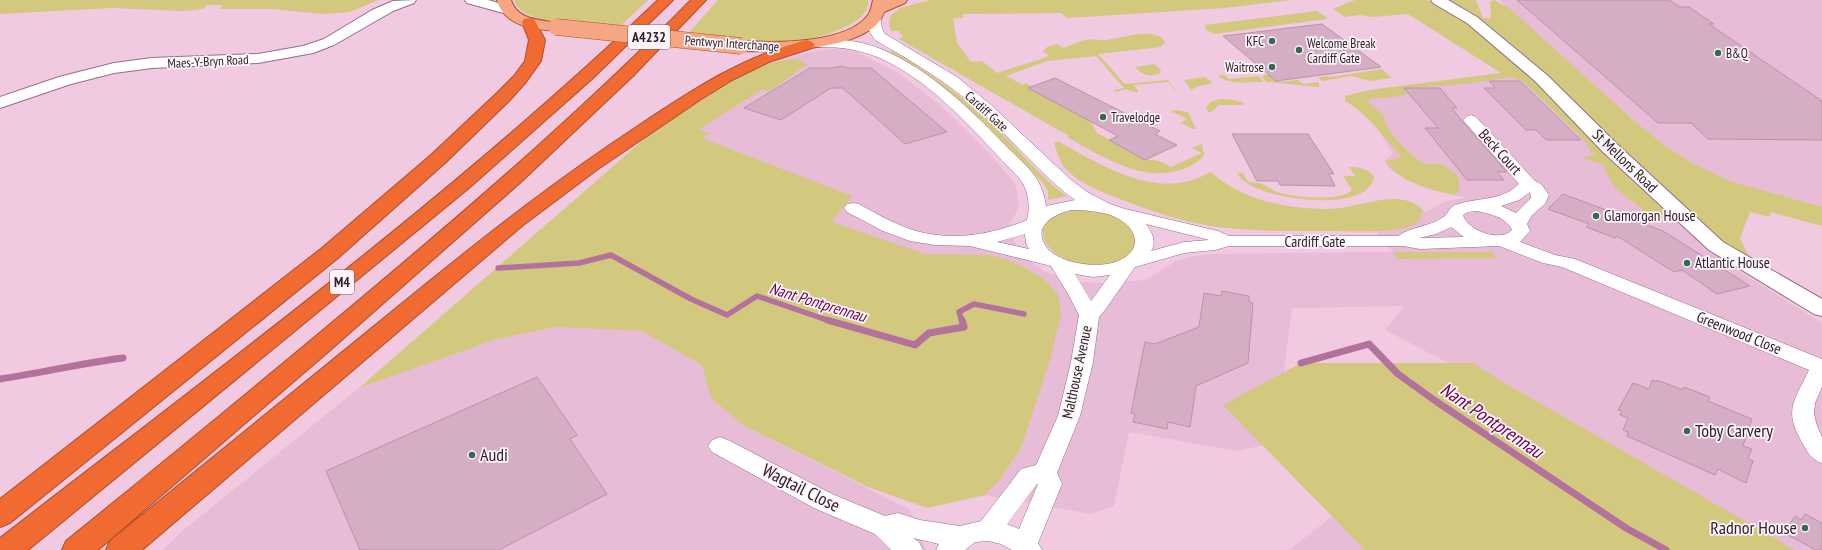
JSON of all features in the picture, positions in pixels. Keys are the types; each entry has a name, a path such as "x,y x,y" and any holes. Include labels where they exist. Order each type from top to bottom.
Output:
{"highway":[{"name":"M4","path":"6,550 224,377 471,177 610,54 666,0"},
{"name":"M4","path":"77,550 289,372 497,193 624,76 699,0"},
{"path":"0,516 330,254 444,154 503,97 520,79 533,61 537,40 529,22"},
{"path":"121,550 515,222 585,170 694,96 726,77 763,59 814,44"}],"main road":[{"name":"Maes-Y-Bryn Road","path":"0,102 70,78 131,65 259,58 299,51 328,42 378,12 395,4 409,0"},
{"path":"472,0 505,5"},
{"name":"A4232","path":"878,9 900,0"},
{"name":"St Mellons Road","path":"1438,0 1472,20 1541,78 1610,148 1716,246 1822,309"},
{"name":"Pentwyn Interchange","path":"505,5 514,16 529,22 556,27 741,46 769,47 814,44 854,32 866,24 878,9"}],"street":[{"name":"Cardiff Gate","path":"878,9 875,31 880,37 931,66 952,80 985,107 1064,183 1081,196 1113,210 1138,225 1144,235 1145,247 1131,263"},
{"name":"Cardiff Gate","path":"814,44 844,43 867,48 900,64 938,91 990,138 1029,180 1034,188 1039,211 1032,238 1039,250 1055,261 1074,268 1095,271 1114,269 1184,248 1215,245 1226,241 1403,241 1420,244 1510,240 1517,237 1521,231 1519,226 1500,211 1477,206 1466,206 1457,210 1454,218 1430,230 1411,235 1403,241"},
{"name":"Beck Court","path":"1487,120 1466,119 1528,184 1536,189 1540,195 1539,200 1525,212 1519,226"},
{"name":"Beck Court","path":"1477,206 1511,198 1523,190 1528,184"},
{"name":"Cardiff Gate","path":"1035,223 1045,214 1057,208 1071,205 1086,205 1212,234 1226,241"},
{"path":"853,208 889,227 916,237 935,240 970,241 998,237 1035,223"},
{"path":"1454,218 1456,224 1473,235 1501,241"},
{"name":"Greenwood Close","path":"1519,226 1568,263"},
{"path":"970,241 1055,261"},
{"name":"Greenwood Close","path":"1501,241 1550,259 1568,263 1822,367 1803,408 1804,421 1822,454"},
{"name":"Malthouse Avenue","path":"1045,472 1069,416 1082,362 1089,315 1077,292 1055,261"},
{"name":"Malthouse Avenue","path":"1089,315 1098,306 1131,263"},
{"name":"Wagtail Close","path":"720,446 823,501 884,527 896,540 910,550"},
{"path":"884,527 898,523 955,544 975,531 988,530 1008,534 1027,548 1050,484 1045,472 1029,476 988,530"}],"shaded area":[{"path":"0,0 378,0 350,12 323,14 272,9 219,9 224,5 207,5 202,9 183,11 112,8 0,14"},
{"path":"514,0 648,0 618,28 577,25 544,20 530,15 520,9"},
{"path":"718,0 868,0 868,4 863,15 856,21 830,33 810,39 790,42 749,42 687,35"},
{"path":"930,0 1292,0 1224,8 1068,18 1061,13 963,14 963,18 953,18 957,43 971,62 982,61 997,73 1050,56 1043,52 1047,47 1057,44 1064,48 1085,40 1107,40 1138,34 1155,35 1161,37 1165,42 1161,47 1098,54 1125,84 1168,80 1180,96 1168,82 1134,85 1138,91 1137,93 1125,89 1117,92 1114,90 1124,88 1096,56 1047,61 1006,76 1023,85 1026,83 1094,123 1092,124 1097,133 1145,160 1159,161 1171,167 1202,153 1192,148 1202,144 1204,155 1195,164 1168,173 1153,173 1123,166 1094,152 1067,137 1069,136 899,39 903,36 898,31 891,31 889,24 890,16 900,8"},
{"path":"1355,0 1427,0 1470,25 1528,70 1680,216 1651,218 1616,189 1604,169 1605,165 1582,158 1597,154 1591,152 1586,142 1525,83 1509,77 1465,84 1404,88 1407,94 1394,97 1371,98 1367,101 1384,116 1385,122 1393,135 1412,155 1424,163 1440,164 1445,166 1458,176 1460,189 1454,195 1426,188 1407,180 1391,168 1385,161 1402,157 1361,112 1345,101 1345,96 1369,90 1501,73 1408,14 1373,17 1359,15 1345,17 1333,9"},
{"path":"1444,0 1476,0 1483,18 1491,18 1490,2 1494,0 1509,8 1631,118 1668,148 1692,163 1730,181 1822,207 1822,226 1771,212 1769,217 1750,212 1740,238 1748,255 1794,289 1729,251"},
{"path":"1499,0 1822,0 1822,207 1730,181 1692,163 1668,148 1631,118"},
{"path":"1317,11 1327,18 1215,34 1206,30 1205,25"},
{"path":"830,49 846,50 861,54 897,72 940,105 991,155 1016,187 1019,204 1016,213 1009,224 1015,228 1013,237 1014,242 1024,257 1047,273 1080,282 1104,283 1146,280 1176,261 1194,256 1214,254 1393,252 1376,230 1407,227 1420,212 1425,213 1446,201 1468,198 1427,188 1399,175 1389,168 1385,161 1393,153 1354,95 1519,71 1668,215 1732,267 1822,323 1822,550 1773,550 1491,385 1385,330 1405,306 1292,308 1275,442 1239,451 1129,432 1114,506 1091,514 985,495 1002,477 1021,448 1050,360 1043,278 1022,266 922,262 824,225 655,134 769,64 807,53"},
{"path":"892,51 950,88 1001,133 1049,182 1067,196 1048,200 1048,191 1044,184 974,113 941,85 888,53"},
{"path":"798,59 808,65 803,67 775,88 768,91 763,89 699,129 709,133 702,138 852,196 832,222 925,254 989,255 1006,259 1043,278 1058,294 1061,314 1050,360 1021,448 1002,477 985,495 927,508 868,487 743,425 711,398 702,365 642,331 554,327 494,340 359,388 650,134 736,78 765,63 769,64 783,60"},
{"path":"1154,64 1161,70 1157,75 1144,74 1135,67"},
{"path":"1382,69 1392,78 1370,81 1352,76 1322,81 1318,77 1331,77"},
{"path":"1220,75 1224,75 1229,79 1258,76 1264,82 1235,82 1224,80 1219,77"},
{"path":"1263,75 1269,75 1280,82 1298,80 1303,84 1319,82 1319,87 1267,82 1261,77 1264,77"},
{"path":"1205,77 1213,83 1199,86 1191,90 1184,80"},
{"path":"1220,99 1234,100 1244,103 1242,105 1219,105 1211,112 1208,112 1206,107 1211,102"},
{"path":"1175,110 1188,112 1196,129 1181,123 1187,119 1173,112 1169,113"},
{"path":"1058,141 1088,158 1120,173 1155,183 1172,184 1189,181 1211,172 1237,190 1282,205 1313,209 1329,209 1393,199 1406,200 1416,205 1425,213 1421,212 1419,220 1411,226 1400,229 1379,231 1264,230 1216,227 1200,224 1143,208 1085,184 1071,174 1063,165 1054,143"},
{"path":"1349,167 1366,170 1374,177 1367,189 1352,197 1332,200 1308,200 1284,196 1246,183 1237,173 1243,173 1246,180 1249,182 1262,184 1280,193 1318,198 1347,194 1352,190 1343,176 1355,176"},
{"path":"1084,210 1113,216 1125,223 1135,237 1134,249 1127,256 1118,261 1096,265 1073,262 1055,253 1046,243 1044,238 1044,228 1047,223 1057,215 1070,211"},
{"path":"1393,252 1492,252 1497,258 1398,259"},
{"path":"554,327 642,331 703,365 711,398 743,425 910,510 926,550 163,550 180,533 359,388 494,340"},
{"path":"1301,363 1473,363 1496,378 1795,550 1365,550 1223,405"},
{"path":"1343,508 1382,550 1289,550"}],"building":[{"path":"1517,0 1669,0 1680,7 1689,7 1714,24 1709,24 1822,101 1822,140 1708,139 1691,123 1658,123"},
{"name":"Welcome Break Cardiff Gate","path":"1322,24 1381,67 1276,81 1223,36"},
{"path":"841,66 848,68 871,68 947,132 905,144 843,88 831,88 781,120 744,108 810,68 832,68"},
{"path":"1055,78 1160,131 1155,134 1177,145 1145,160 1109,140 1118,136 1028,88"},
{"path":"1489,81 1520,81 1581,140 1546,140 1536,130 1526,130 1484,88 1495,88"},
{"path":"1404,88 1440,88 1457,108 1452,108 1462,121 1507,172 1497,172 1504,180 1467,180 1425,128 1438,128"},
{"path":"1232,134 1308,134 1334,174 1329,174 1335,186 1280,185 1278,181 1257,181"},
{"path":"1563,194 1663,231 1750,286 1717,294 1682,270 1674,272 1617,236 1615,238 1586,227 1589,224 1548,209"},
{"path":"1222,291 1249,296 1249,302 1253,303 1248,363 1196,386 1190,427 1168,422 1167,429 1133,422 1135,414 1131,413 1145,342 1155,344 1199,327 1204,293 1221,296"},
{"name":"Audi","path":"537,377 577,435 570,439 607,494 499,550 360,550 326,471"},
{"name":"Toby Carvery","path":"1652,380 1657,382 1657,380 1683,390 1684,387 1710,397 1708,401 1752,419 1743,446 1752,449 1748,458 1753,461 1746,483 1718,469 1715,475 1627,436 1628,432 1623,430 1628,418 1620,415 1622,411 1618,410 1633,383 1649,389"},
{"name":"Radnor House","path":"1805,514 1822,523 1822,550 1816,550 1784,533 1795,516 1801,520"}],"waterway":[{"name":"Nant Pontprennau","path":"498,268 579,263 611,255 691,299 727,315 757,296 827,320"},
{"name":"Nant Pontprennau","path":"962,321 959,312 974,304 1024,314"},
{"name":"Nant Pontprennau","path":"827,320 915,345 929,333 964,327 962,320"},
{"name":"Nant Pontprennau","path":"1301,363 1369,344 1398,374 1437,402 1626,528 1666,550"},
{"name":"Nant Pontprennau","path":"0,379 123,358"}],"place":[{"name":"KFC","path":"1272,41"},
{"name":"Welcome Break Cardiff Gate","path":"1299,50"},
{"name":"B&Q","path":"1718,53"},
{"name":"Waitrose","path":"1272,67"},
{"name":"Travelodge","path":"1103,117"},
{"name":"Glamorgan House","path":"1596,216"},
{"name":"Atlantic House","path":"1687,263"},
{"name":"Toby Carvery","path":"1687,431"},
{"name":"Audi","path":"472,455"},
{"name":"Radnor House","path":"1805,528"}]}
